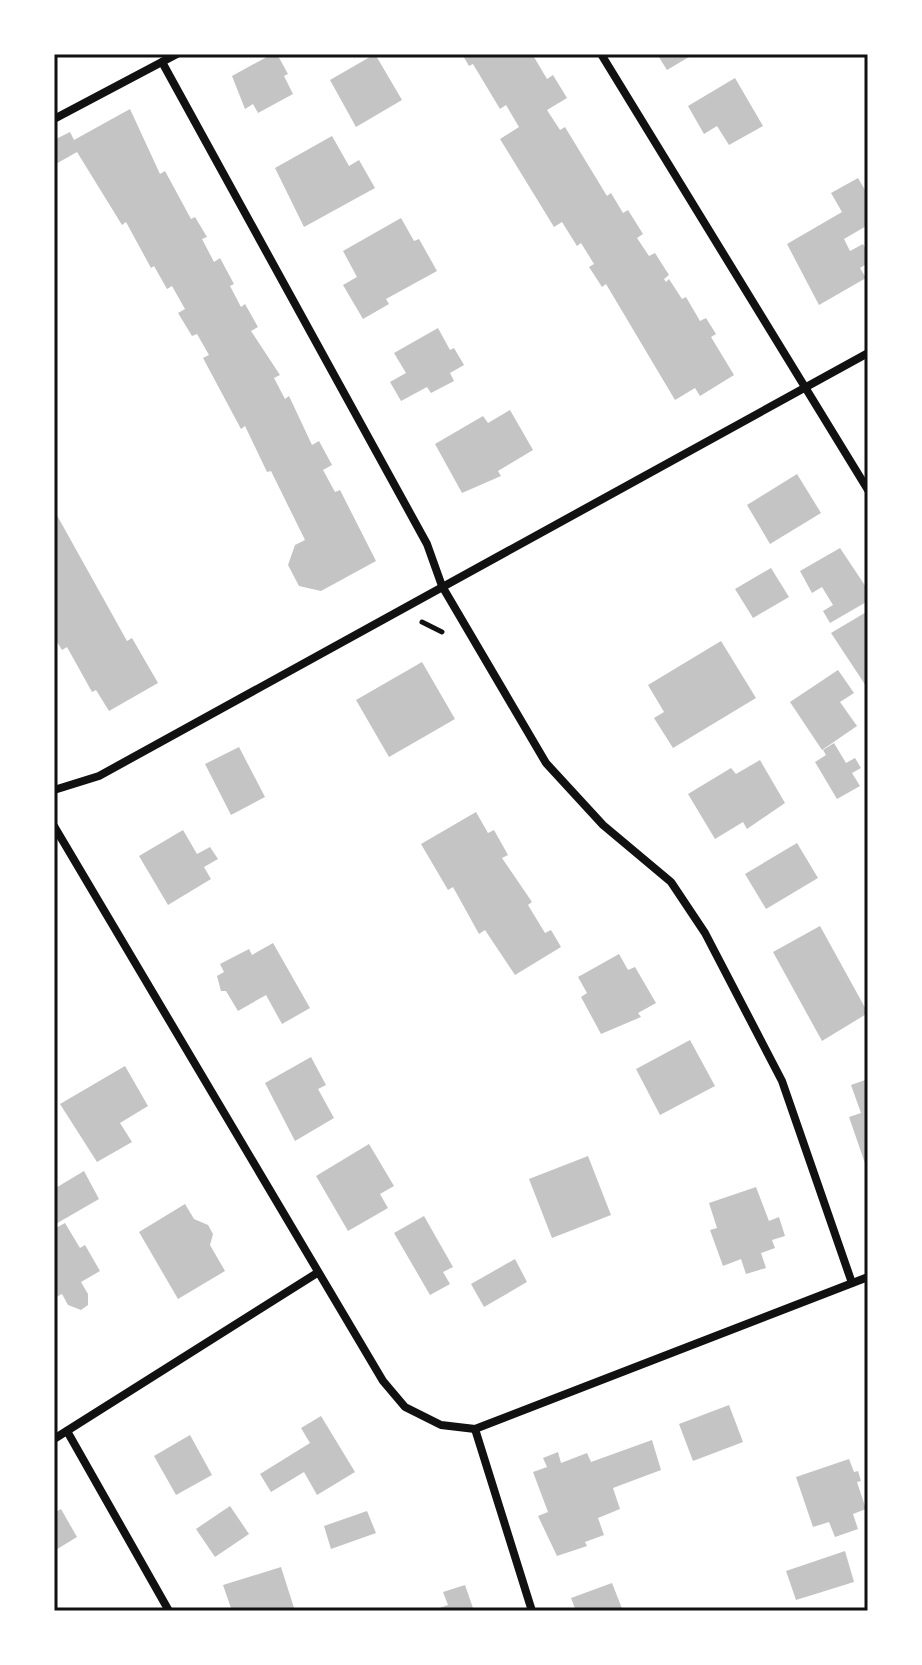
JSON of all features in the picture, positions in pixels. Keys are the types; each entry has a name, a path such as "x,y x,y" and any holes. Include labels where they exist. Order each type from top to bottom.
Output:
{"street":[{"path":"54,119 177,54"},
{"path":"601,54 808,387 868,490"},
{"path":"162,62 427,544 442,586 546,763 603,825 671,882 705,933 782,1081 852,1283"},
{"path":"54,790 99,776 868,353"},
{"path":"54,826 317,1273 383,1381 405,1407 441,1425 475,1429 868,1277"},
{"path":"54,1439 317,1273"},
{"path":"475,1429 532,1611"},
{"path":"67,1431 169,1611"}],"building":[{"path":"277,54 288,74 284,76 293,94 258,113 253,104 245,109 232,76"},
{"path":"375,54 402,100 356,127 330,80"},
{"path":"462,54 538,54 534,57 547,79 553,75 567,98 547,110 560,130 565,127 607,196 611,193 623,213 628,210 643,234 637,238 649,256 655,253 669,275 664,279 666,282 669,279 682,299 686,297 700,321 706,318 716,334 711,337 734,375 700,396 695,388 675,400 606,284 602,287 589,267 594,264 581,243 577,246 562,222 554,227 500,139 519,127 506,105 500,109 473,64 469,66"},
{"path":"657,54 694,54 667,70"},
{"path":"735,78 763,126 729,145 717,126 704,134 688,106"},
{"path":"130,109 160,174 165,171 191,219 195,217 207,237 202,239 214,262 220,258 234,284 230,286 241,307 245,304 258,327 251,331 280,375 274,378 285,399 289,396 312,445 319,441 332,465 323,470 335,492 340,490 376,561 321,591 299,586 288,565 295,545 305,540 271,471 267,472 245,426 241,429 203,358 209,355 197,334 192,336 178,313 185,309 172,286 167,289 154,266 151,268 126,222 122,225 77,152 54,165 54,140 70,132 74,140"},
{"path":"332,136 349,166 359,160 375,188 304,227 275,168"},
{"path":"858,178 868,195 868,225 844,239 850,251 863,244 868,253 868,263 860,268 866,278 819,305 787,244 842,212 831,193"},
{"path":"401,218 414,241 419,239 437,271 386,299 389,304 363,319 343,285 357,277 343,251"},
{"path":"438,328 450,350 454,348 464,365 450,373 454,381 431,393 427,387 401,401 390,382 406,373 394,353"},
{"path":"510,410 533,450 498,471 501,476 462,493 435,444 483,416 488,423"},
{"path":"797,474 821,513 770,544 747,505"},
{"path":"54,510 127,641 132,638 158,683 109,711 96,690 92,692 67,647 62,650 54,637"},
{"path":"840,548 868,590 868,601 830,623 823,611 833,605 822,587 812,593 800,571"},
{"path":"771,568 789,597 753,618 735,589"},
{"path":"868,611 868,689 831,633"},
{"path":"721,641 756,698 673,748 654,718 664,712 648,685"},
{"path":"422,662 455,719 389,757 356,700"},
{"path":"838,670 854,693 840,702 857,726 822,750 790,702"},
{"path":"834,743 846,763 855,758 861,768 852,773 860,786 837,799 815,762 826,755 823,750"},
{"path":"239,747 265,797 231,815 205,764"},
{"path":"760,760 785,803 747,829 743,822 715,839 688,794 731,768 736,774"},
{"path":"476,812 488,833 494,830 508,855 502,858 532,902 528,905 545,933 551,930 561,947 515,975 485,930 479,934 453,887 448,890 421,844"},
{"path":"183,830 197,854 210,847 218,859 204,867 211,879 168,905 139,856"},
{"path":"797,843 818,878 766,909 745,874"},
{"path":"820,926 868,1013 822,1041 773,952"},
{"path":"273,943 310,1008 282,1024 266,995 238,1011 226,991 221,991 217,976 224,972 220,964 249,949 252,955"},
{"path":"619,954 628,970 635,967 656,1003 638,1013 641,1017 601,1034 581,997 587,993 578,977"},
{"path":"690,1040 715,1086 660,1115 636,1069"},
{"path":"311,1057 326,1085 318,1089 334,1118 295,1141 265,1083"},
{"path":"125,1066 148,1106 120,1123 132,1142 97,1162 60,1104"},
{"path":"868,1079 868,1172 849,1117 861,1113 851,1085"},
{"path":"369,1144 394,1186 380,1194 388,1208 348,1231 316,1176"},
{"path":"588,1156 611,1215 552,1238 529,1179"},
{"path":"84,1171 99,1199 54,1225 54,1189"},
{"path":"756,1187 769,1221 779,1217 785,1236 772,1240 775,1248 761,1253 766,1268 746,1274 741,1259 723,1266 710,1230 717,1228 709,1203"},
{"path":"185,1204 194,1219 208,1225 213,1234 210,1245 225,1271 178,1299 139,1232"},
{"path":"424,1216 453,1267 443,1272 450,1284 430,1295 394,1233"},
{"path":"65,1223 80,1248 85,1245 100,1271 81,1282 88,1294 88,1305 81,1310 68,1305 62,1294 54,1298 54,1229"},
{"path":"515,1259 527,1282 484,1307 471,1284"},
{"path":"729,1405 743,1442 693,1461 679,1424"},
{"path":"321,1416 355,1472 317,1495 304,1472 271,1492 260,1474 310,1443 301,1428"},
{"path":"190,1435 212,1475 176,1495 154,1456"},
{"path":"652,1440 661,1470 613,1488 620,1509 598,1518 604,1535 585,1542 587,1546 557,1556 538,1516 548,1512 533,1472 547,1467 543,1458 558,1452 561,1463 587,1453 591,1462"},
{"path":"849,1459 854,1472 858,1471 861,1481 857,1482 866,1509 853,1514 858,1529 835,1537 829,1522 813,1527 796,1477"},
{"path":"230,1506 249,1534 215,1557 196,1529"},
{"path":"61,1509 77,1537 54,1551 54,1513"},
{"path":"367,1511 376,1533 331,1549 324,1526"},
{"path":"845,1551 854,1582 796,1600 786,1571"},
{"path":"281,1567 295,1611 232,1611 223,1585"},
{"path":"612,1583 623,1611 576,1611 571,1598"},
{"path":"465,1585 474,1611 431,1611 448,1605 443,1592"}]}
